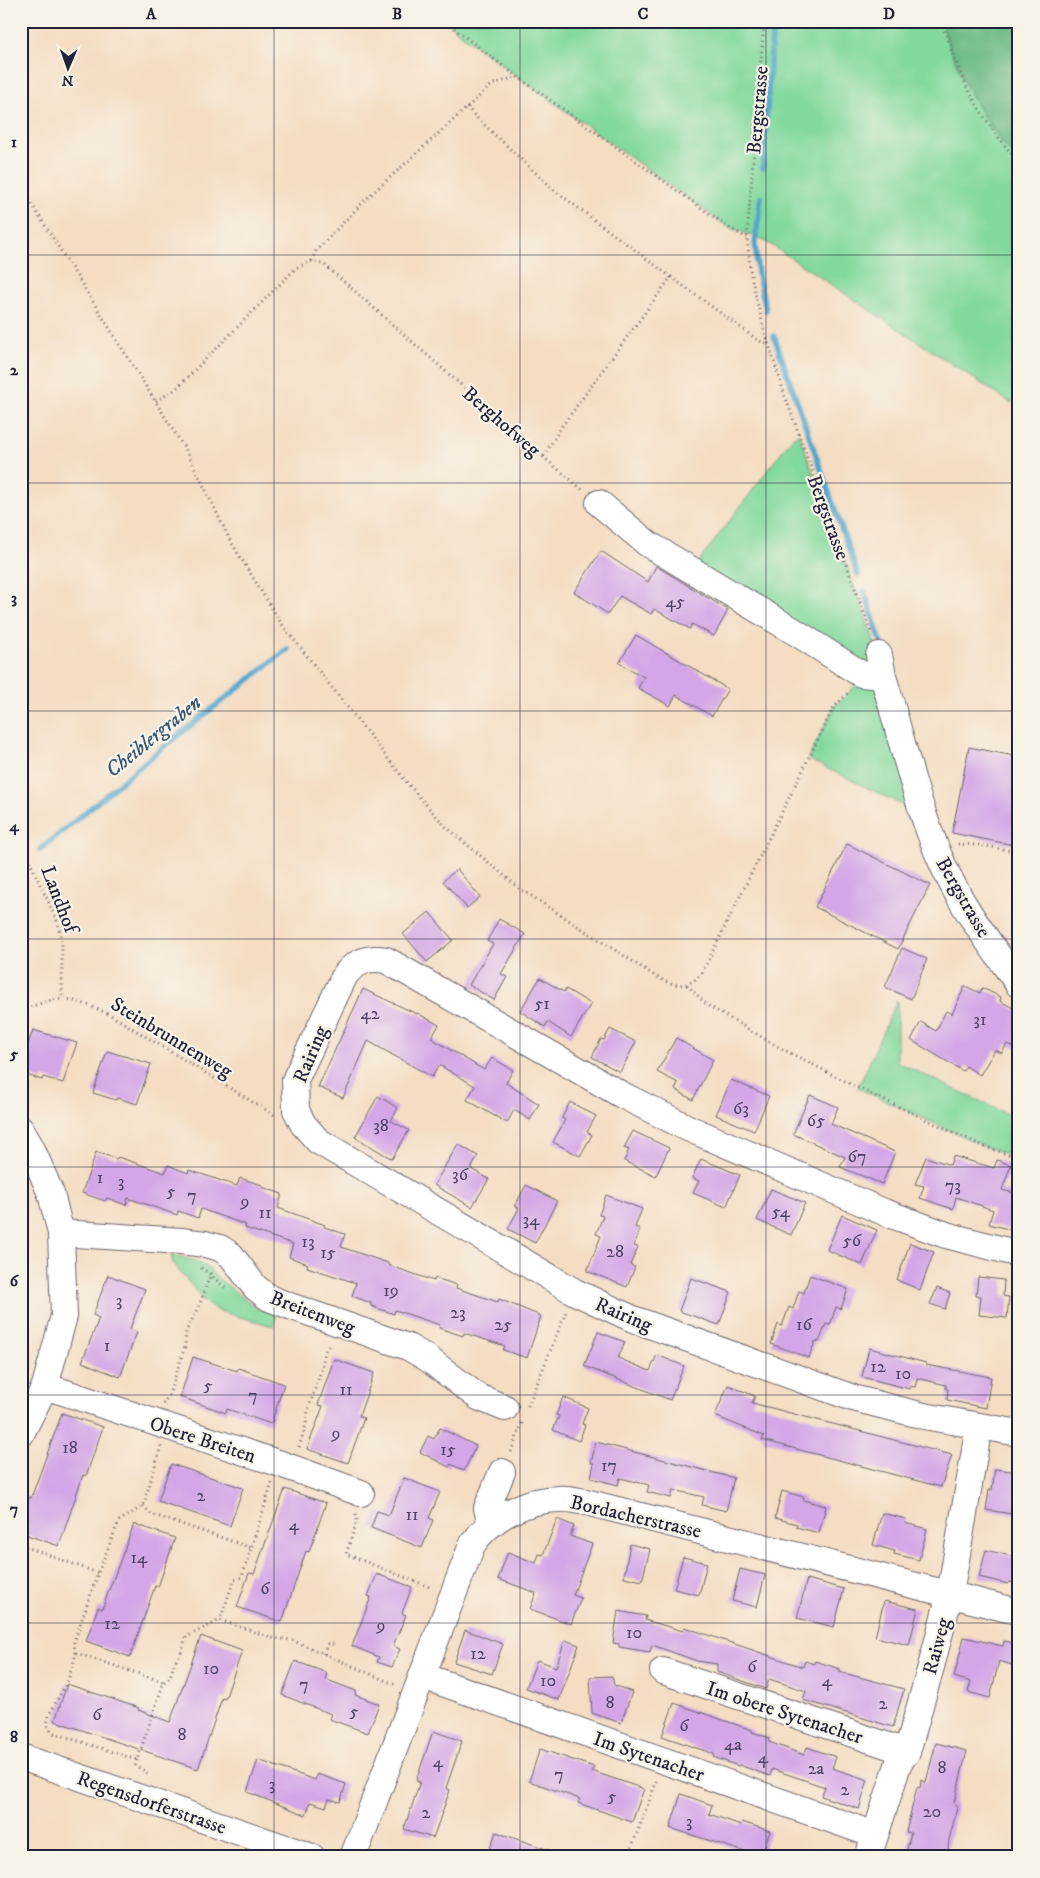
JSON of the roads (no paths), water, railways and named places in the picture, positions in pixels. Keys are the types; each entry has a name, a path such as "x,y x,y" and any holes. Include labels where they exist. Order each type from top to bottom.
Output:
{"street":[{"name":"Bergstrasse","path":"599,503 648,544 797,632 874,668 923,814 943,866 967,910 1019,984"},
{"name":"Rairing","path":"1019,1254 946,1235 884,1212 690,1129 622,1095 386,960 371,958 363,960 345,975 295,1080 296,1110 303,1124 318,1141 575,1292 633,1319 853,1398 924,1416 1019,1433"},
{"path":"21,1130 32,1149 51,1194 60,1233 64,1316 45,1386 21,1434"},
{"name":"Breitenweg","path":"60,1233 181,1241 220,1248 231,1255 255,1287 269,1298 408,1347 427,1358 478,1397 518,1412"},
{"name":"Obere Breiten","path":"45,1386 356,1491"},
{"name":"Raiweg","path":"872,1846 899,1762 906,1752 950,1594 979,1427"},
{"path":"490,1524 487,1508 506,1464"},
{"name":"Bordacherstrasse","path":"353,1857 472,1545 490,1524 524,1505 559,1498 586,1502 1019,1612"},
{"name":"Im obere Sytenacher","path":"663,1671 906,1752"},
{"name":"Im Sytenacher","path":"420,1685 664,1761 872,1846"},
{"name":"Regensdorferstrasse","path":"21,1758 312,1857"}],"waterway":[{"path":"763,168 773,21"},
{"path":"761,197 755,243 758,275 766,310"},
{"path":"774,336 858,575"},
{"path":"864,591 883,648"},
{"name":"Cheiblergraben","path":"40,850 162,748 288,649"}]}
